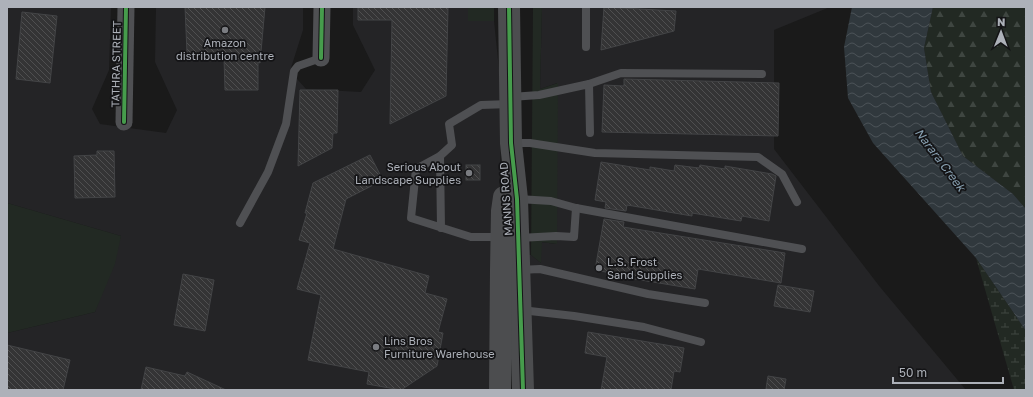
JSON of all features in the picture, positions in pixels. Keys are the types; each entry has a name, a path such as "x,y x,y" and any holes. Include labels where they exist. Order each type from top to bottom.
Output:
{"main road":[{"name":"MANNS ROAD","path":"500,390 510,237 517,199 511,143 509,7"},
{"name":"MANNS ROAD","path":"511,143 502,211 519,270 523,390"}],"street":[{"name":"TATHRA STREET","path":"124,122 126,7"},
{"path":"321,58 322,7"}],"lane":[{"path":"586,7 586,47"},
{"path":"240,223 268,172 286,124 294,71 298,66 321,58"},
{"path":"576,208 574,237 471,237 411,218 416,169 440,156 452,145 449,124 481,105 539,95 589,84 621,73 762,74"},
{"path":"589,84 590,133"},
{"path":"511,143 530,143 595,153 758,157 782,174 798,202"},
{"path":"440,156 441,228"},
{"path":"517,199 551,201 576,208 802,248"},
{"path":"519,270 540,269 648,294 705,303"},
{"path":"520,310 574,316 644,327 701,342"}],"shaded area":[{"path":"7,7 111,7 109,70 92,109 100,124 166,133 177,110 155,62 156,7 303,7 303,30 290,71 306,89 361,92 375,70 353,25 353,7 468,7 468,21 494,21 502,99 497,390 7,390 7,333 95,312 121,236 7,203"},
{"path":"542,7 830,7 774,30 774,149 880,287 966,390 532,390 522,255 531,255 541,263 541,242 556,244 557,83 540,89"}],"green space":[{"path":"468,7 494,7 494,21 468,21"},
{"path":"533,7 542,7 540,89 558,83 557,244 542,242 541,263 531,255"},
{"path":"933,7 1026,7 1026,209 1013,194 963,156 931,92 924,48"},
{"path":"7,203 121,236 115,264 95,312 7,333"},
{"path":"976,258 1026,331 1026,390 1014,390"}],"water":[{"name":"Narara Creek","path":"852,7 933,7 924,48 931,92 963,156 1013,194 1026,209 1026,331 976,258 873,143 848,98 844,47"}],"building":[{"name":"Amazon distribution centre","path":"185,7 265,7 260,63 258,62 258,90 225,90 224,58 187,53"},
{"path":"358,7 448,7 446,96 390,124 392,20 358,20"},
{"path":"604,7 676,11 674,31 601,50"},
{"path":"22,12 57,16 50,83 16,79"},
{"path":"624,79 779,83 778,136 602,132 604,85 624,86"},
{"path":"300,90 338,90 337,133 333,133 332,148 298,166"},
{"path":"97,151 114,151 115,197 75,198 74,156 97,155"},
{"path":"370,155 383,180 346,199 333,249 429,276 425,293 447,299 438,332 443,333 437,366 401,390 367,384 369,372 308,360 321,295 297,289 310,243 299,240 307,213 305,213 313,183"},
{"path":"601,162 650,170 650,167 674,171 675,165 699,168 700,165 725,169 725,166 772,174 776,176 769,221 742,216 741,221 692,213 692,216 627,205 626,211 605,208 606,202 595,200"},
{"path":"466,165 480,165 480,180 466,180"},
{"path":"604,219 624,222 623,227 785,253 781,283 698,269 695,289 611,275 611,273 595,270"},
{"path":"183,274 214,280 205,331 174,325"},
{"path":"778,285 814,291 810,312 774,306"},
{"path":"588,332 684,348 680,372 674,371 671,390 601,390 607,357 585,353"},
{"path":"7,345 70,360 63,390 7,390"},
{"path":"146,367 185,376 187,372 226,390 141,390"},
{"path":"768,376 786,379 784,390 766,389"}],"cycle path":[{"path":"124,122 126,7"},
{"path":"321,58 322,7"},
{"path":"509,7 511,143 517,199 523,390"}],"place":[{"name":"Amazon distribution centre","path":"225,30"},
{"name":"Serious About Landscape Supplies","path":"469,173"},
{"name":"L.S. Frost Sand Supplies","path":"599,268"},
{"name":"Lins Bros Furniture Warehouse","path":"376,347"}]}
